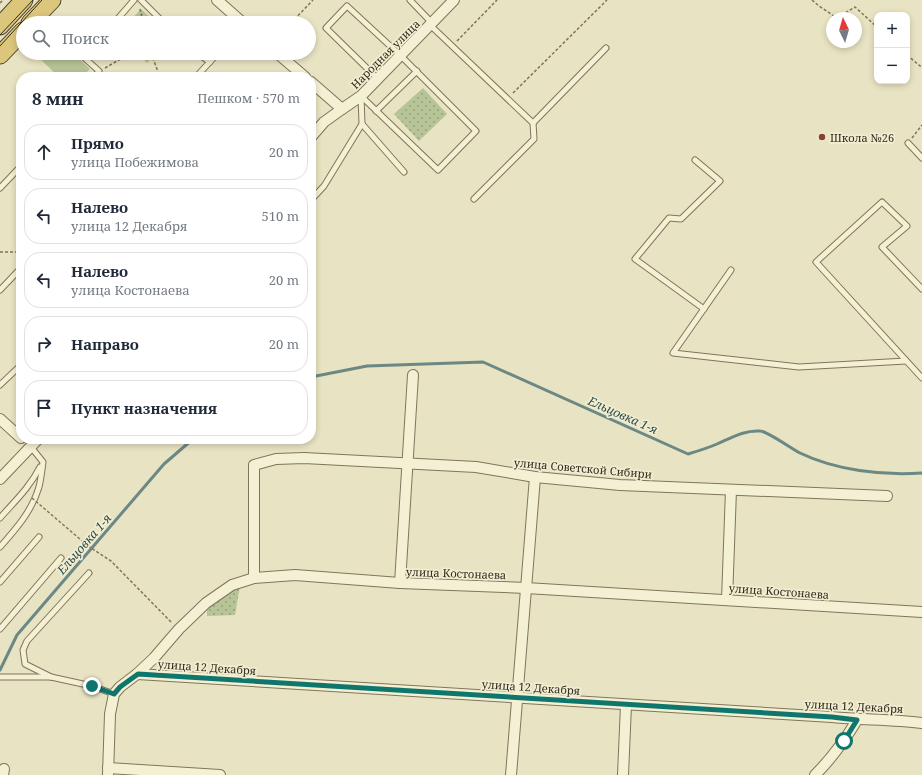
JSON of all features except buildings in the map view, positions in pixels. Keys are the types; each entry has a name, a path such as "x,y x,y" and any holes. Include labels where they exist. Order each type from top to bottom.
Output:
{"highway":[{"path":"0,26 24,0"},
{"path":"39,16 52,0"},
{"path":"0,55 16,38"}],"street":[{"name":"Народная улица","path":"316,131 324,122 361,96 454,0"},
{"path":"221,1 235,16"},
{"path":"285,60 299,72"},
{"path":"316,86 342,109"},
{"path":"400,583 413,376"},
{"path":"0,419 16,434"},
{"path":"27,444 30,447"},
{"path":"0,479 33,444"},
{"name":"улица Советской Сибири","path":"254,578 254,465 276,459 304,458 476,467 535,477 620,485 886,496"},
{"path":"511,775 535,477"},
{"path":"727,600 731,490"},
{"name":"улица Костонаева","path":"114,694 120,687 138,674 206,603 232,585 254,578 295,575 400,583 526,588 922,612"},
{"name":"улица 12 Декабря","path":"138,674 832,717 857,720 899,720 922,723"},
{"path":"114,694 110,714 108,772 220,775"},
{"path":"623,775 626,705"},
{"path":"816,775 832,758 857,720"}],"lane":[{"path":"120,16 134,0"},
{"path":"142,0 157,16"},
{"path":"410,0 452,46 533,123 534,139 474,199"},
{"path":"361,96 438,170 476,131 417,71 347,6 326,28 378,79"},
{"path":"533,123 606,48"},
{"path":"88,60 98,71"},
{"path":"201,72 210,62 207,60"},
{"path":"376,111 417,71"},
{"path":"316,195 324,186 362,124 361,96"},
{"path":"362,124 404,172"},
{"path":"908,143 922,158"},
{"path":"695,160 720,181 682,219 669,218 635,259 704,309"},
{"path":"0,188 16,171"},
{"path":"922,289 882,247 907,226 882,202 816,262 922,378"},
{"path":"731,270 673,354 800,366 906,362"},
{"path":"0,290 16,273"},
{"path":"0,385 16,370"},
{"path":"0,547 22,522 40,486 43,462 30,447"},
{"path":"0,518 34,480 43,462"},
{"path":"0,582 39,537"},
{"path":"0,629 61,558"},
{"path":"51,677 25,664 23,650 27,641 89,574"},
{"path":"0,677 51,677 92,686 114,694"}],"path":[{"path":"0,3 3,0"},
{"path":"298,16 313,0"},
{"path":"452,46 496,0"},
{"path":"507,99 607,0"},
{"path":"812,0 828,12"},
{"path":"847,12 855,7 860,12"},
{"path":"140,8 142,16"},
{"path":"862,13 874,24"},
{"path":"910,57 920,66 922,65"},
{"path":"98,71 118,60"},
{"path":"154,60 157,72"},
{"path":"908,143 922,125"},
{"path":"0,252 16,252"},
{"path":"32,498 88,546 111,561 179,630"}],"green space":[{"path":"141,9 149,16 134,16"},
{"path":"41,60 80,60 90,69 87,72 54,72"},
{"path":"423,88 447,114 419,141 394,114"},
{"path":"240,586 235,615 207,616 207,607"}],"waterway":[{"name":"Ельцовка 1-я","path":"316,376 367,366 483,362 688,454 710,447 743,433 760,431 768,434 800,453 828,464 844,468 891,474 922,473"},
{"name":"Ельцовка 1-я","path":"0,670 17,635 164,464 187,444"}],"tram line":[{"path":"18,16 33,0"},
{"path":"27,16 42,0"},
{"path":"0,35 16,18"},
{"path":"0,46 16,28"}],"place":[{"name":"Школа №26","path":"822,137"}],"route":[{"path":"92,686 114,694 120,687 138,674 832,717 857,720 844,741"}]}
